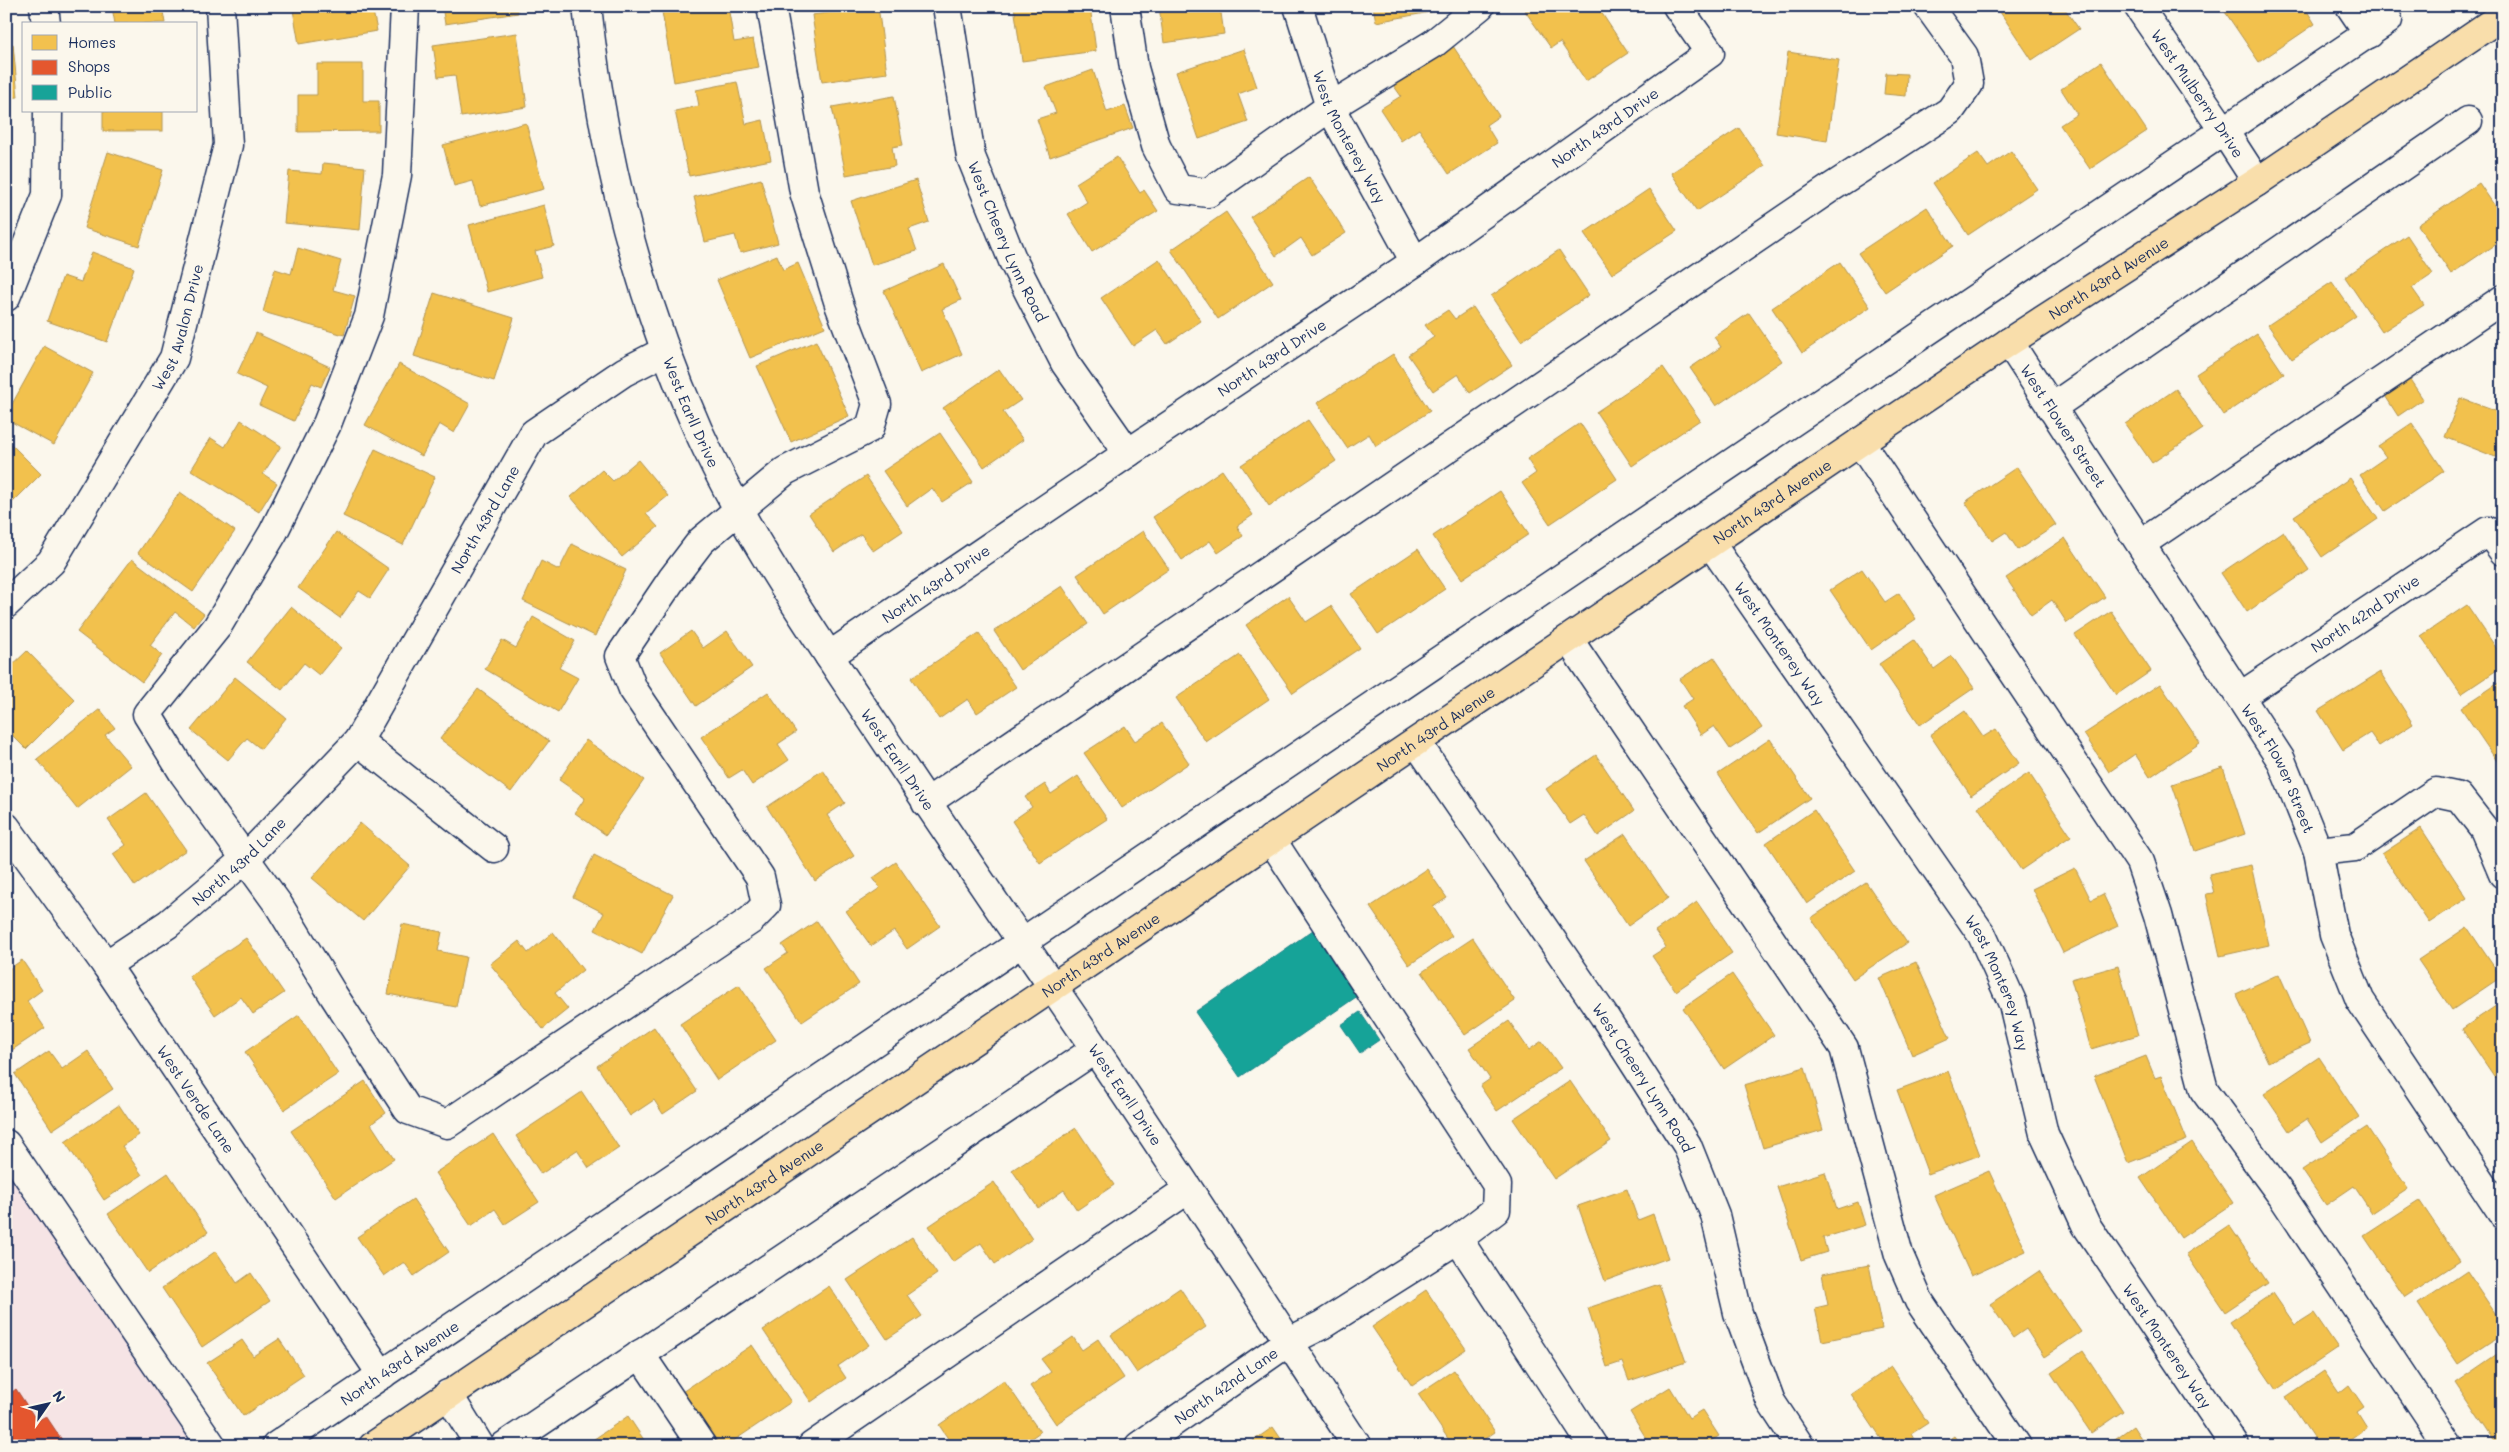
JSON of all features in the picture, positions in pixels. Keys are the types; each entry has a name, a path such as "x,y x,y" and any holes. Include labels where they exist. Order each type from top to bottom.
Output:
{"main road":[{"name":"North 43rd Avenue","path":"373,1446 1054,988 1271,839 1417,743 1860,442 2009,342 2257,182 2503,15"}],"street":[{"path":"44,6 46,22"},
{"name":"West Avalon Drive","path":"9,597 51,562 174,358 228,145 220,6"},
{"path":"405,6 397,175 369,316 327,424 272,533 217,627 147,714 184,774 244,860 278,904 334,996 408,1110 447,1124 752,920 766,905 760,877 632,689 620,656 701,541 738,508 785,471 870,428 877,404 840,307 804,192 771,6"},
{"name":"West Earll Drive","path":"587,6 598,87 622,213 642,284 665,351 699,431 738,508 829,656 926,803 1054,988 1357,1446"},
{"name":"West Cheery Lynn Road","path":"947,6 971,157 1009,253 1065,363 1128,453"},
{"path":"1126,6 1134,68 1156,146 1178,189 1208,194 1330,107 1434,44 1480,6"},
{"name":"West Monterey Way","path":"1298,6 1330,107 1416,262"},
{"name":"North 43rd Drive","path":"829,656 1128,453 1416,262 1710,53 1677,6"},
{"path":"926,803 1829,189 1950,111 1968,84 1964,56 1928,6"},
{"name":"West Mulberry Drive","path":"2138,6 2257,182"},
{"name":"North 43rd Avenue","path":"276,1446 2379,27 2350,6"},
{"path":"6,296 47,195 48,112"},
{"path":"2051,408 2468,122"},
{"path":"2142,544 2503,300"},
{"name":"West Flower Street","path":"2009,342 2281,760 2318,851 2334,935 2360,1000 2503,1215"},
{"name":"North 43rd Lane","path":"106,965 168,924 244,860 358,741 491,512 534,433 624,372 665,351"},
{"path":"1860,442 2140,862 2158,915 2204,1090 2282,1196 2449,1446"},
{"name":"North 42nd Drive","path":"2241,696 2495,541"},
{"name":"West Monterey Way","path":"1711,544 1982,935 2013,1004 2044,1134 2086,1225 2235,1446"},
{"path":"1569,640 1844,1048 1899,1255 1919,1301 2017,1446"},
{"path":"358,741 494,848"},
{"name":"West Cheery Lynn Road","path":"1417,743 1604,1016 1687,1145 1715,1216 1738,1313 1771,1402 1800,1446"},
{"path":"2318,851 2355,847 2436,792 2459,797 2484,829 2503,874"},
{"name":"West Verde Lane","path":"6,827 106,965 382,1374"},
{"name":"North 42nd Lane","path":"1139,1446 1288,1342 1322,1325 1458,1239 1496,1210 1497,1185 1271,839"},
{"path":"504,1446 1094,1050"},
{"path":"6,1144 212,1446"},
{"path":"812,1446 1187,1190"},
{"path":"1458,1239 1593,1446"},
{"path":"640,1354 702,1446"},
{"path":"448,1394 480,1446"}],"shaded area":[{"path":"6,1169 196,1446 6,1446"}],"building: Homes":[{"path":"93,6 162,6 165,22 115,22 112,7 93,11"},
{"path":"315,6 372,6 377,31 299,44 293,10"},
{"path":"442,6 517,6 518,13 445,24"},
{"path":"661,6 728,6 734,42 753,39 759,67 674,82"},
{"path":"878,6 887,73 822,82 812,15"},
{"path":"1014,6 1090,6 1096,51 1022,61"},
{"path":"1159,6 1220,6 1224,34 1164,43"},
{"path":"1373,6 1441,6 1441,10 1376,22"},
{"path":"1532,6 1597,6 1628,53 1586,81 1560,42 1551,48 1525,11"},
{"path":"1996,6 2063,6 2079,29 2032,60"},
{"path":"2221,6 2304,6 2315,24 2259,62"},
{"path":"517,33 527,107 461,117 455,75 438,77 433,45"},
{"path":"1451,43 1499,116 1486,125 1497,143 1449,174 1419,129 1401,141 1380,109 1401,96 1391,82"},
{"path":"13,44 18,97 6,98 6,45"},
{"path":"1244,49 1257,87 1238,94 1248,122 1199,139 1176,72"},
{"path":"1788,52 1839,60 1827,141 1776,133"},
{"path":"2101,62 2147,131 2090,169 2060,125 2077,114 2061,89"},
{"path":"317,64 363,64 363,101 379,101 379,131 298,132 298,95 317,95"},
{"path":"1093,70 1107,112 1125,106 1133,128 1050,157 1037,119 1056,113 1046,87"},
{"path":"1886,73 1907,74 1906,96 1884,94"},
{"path":"737,82 746,124 763,120 771,160 689,176 675,111 699,106 696,90"},
{"path":"894,96 903,145 892,147 895,166 846,175 832,107"},
{"path":"103,112 163,112 163,131 103,131"},
{"path":"526,123 544,189 480,206 473,181 454,186 443,145"},
{"path":"1739,128 1765,166 1697,211 1671,173"},
{"path":"2011,151 2037,189 1968,235 1933,183 1978,153 1988,167"},
{"path":"108,152 163,170 139,246 84,228"},
{"path":"1117,157 1140,193 1144,190 1158,211 1092,252 1068,214 1087,202 1076,183"},
{"path":"323,163 365,167 360,230 284,223 289,171 322,174"},
{"path":"1309,177 1346,233 1312,255 1301,238 1276,256 1250,217"},
{"path":"761,179 778,243 740,253 735,235 705,242 694,197"},
{"path":"916,180 929,222 909,229 917,251 872,265 851,201"},
{"path":"2479,183 2503,218 2503,239 2451,274 2418,225"},
{"path":"1649,189 1677,231 1612,274 1584,233"},
{"path":"544,205 554,246 535,251 542,277 487,292 469,225"},
{"path":"1927,207 1953,246 1885,292 1858,253"},
{"path":"1226,212 1273,282 1218,319 1171,250"},
{"path":"2407,235 2433,274 2412,288 2424,305 2382,332 2345,277"},
{"path":"298,248 341,261 333,290 355,296 344,335 263,312 275,269 291,274"},
{"path":"1559,250 1589,295 1521,341 1491,296"},
{"path":"92,252 134,268 107,342 47,321 63,276 81,282"},
{"path":"777,255 783,270 798,263 825,327 750,358 717,280"},
{"path":"1159,259 1201,321 1167,344 1157,330 1133,346 1101,298"},
{"path":"1840,262 1870,307 1802,353 1772,308"},
{"path":"944,264 961,300 942,309 962,354 921,373 884,291"},
{"path":"2332,282 2356,316 2292,359 2268,325"},
{"path":"434,293 514,318 494,381 414,356"},
{"path":"1473,307 1512,365 1470,393 1458,374 1433,391 1408,355 1434,337 1425,325 1448,310 1455,319"},
{"path":"1749,313 1782,361 1716,406 1690,368 1721,347 1714,337"},
{"path":"256,333 330,367 321,387 312,383 294,421 259,405 267,388 237,374"},
{"path":"2257,334 2284,374 2223,415 2196,374"},
{"path":"816,341 849,416 791,442 757,366"},
{"path":"44,346 93,373 54,445 6,419 6,415"},
{"path":"1393,354 1430,411 1376,446 1369,434 1347,448 1317,403"},
{"path":"399,364 470,404 454,433 439,424 422,456 365,425"},
{"path":"1663,367 1700,420 1632,466 1596,412"},
{"path":"999,369 1021,400 1003,412 1023,440 984,467 943,408"},
{"path":"2409,378 2423,399 2398,416 2384,394"},
{"path":"2176,389 2203,429 2152,463 2125,424"},
{"path":"2460,398 2503,414 2503,460 2445,437"},
{"path":"241,420 281,446 263,474 277,483 259,512 191,470 211,438 225,447"},
{"path":"1308,420 1336,461 1269,506 1241,465"},
{"path":"1580,423 1617,479 1550,524 1522,483 1536,473 1527,459"},
{"path":"2412,423 2444,471 2385,511 2360,475 2386,457 2378,446"},
{"path":"940,433 973,482 942,502 932,488 907,506 883,471"},
{"path":"6,439 41,474 6,509"},
{"path":"375,449 435,477 403,545 343,516"},
{"path":"638,460 668,496 646,514 658,527 622,557 571,497 602,470 613,481"},
{"path":"2017,467 2056,525 2018,550 2006,532 1992,541 1965,502"},
{"path":"1222,470 1253,515 1237,526 1243,536 1218,553 1210,541 1182,560 1153,517"},
{"path":"866,476 903,531 873,551 861,534 834,552 809,514"},
{"path":"2350,478 2378,519 2322,557 2294,516"},
{"path":"1500,491 1529,534 1462,579 1433,536"},
{"path":"180,492 235,531 193,592 138,553"},
{"path":"1143,531 1169,569 1103,614 1077,575"},
{"path":"2283,531 2309,570 2247,612 2221,573"},
{"path":"336,532 389,569 370,598 359,591 340,618 298,588"},
{"path":"2065,538 2105,597 2067,623 2052,600 2031,615 2006,578"},
{"path":"572,544 626,570 595,636 523,601 541,561 559,570"},
{"path":"1418,549 1445,589 1378,634 1351,594"},
{"path":"132,559 204,614 194,627 175,612 150,645 162,655 142,682 77,632"},
{"path":"1862,569 1885,602 1899,593 1916,619 1871,650 1830,590"},
{"path":"1062,586 1088,624 1020,670 994,631"},
{"path":"1288,596 1306,622 1331,606 1360,648 1293,693 1246,625"},
{"path":"2467,605 2503,658 2503,666 2461,694 2421,636"},
{"path":"291,607 341,648 319,675 304,663 282,690 247,662"},
{"path":"2111,611 2151,671 2116,695 2075,635"},
{"path":"533,617 575,641 559,668 578,678 558,712 485,669 502,640 516,648"},
{"path":"691,631 703,648 727,631 752,667 696,706 660,653"},
{"path":"979,633 1016,687 977,713 968,699 939,719 911,678"},
{"path":"1914,640 1934,669 1952,656 1974,688 1920,725 1879,664"},
{"path":"27,651 75,700 26,749 6,729 6,708 9,705 6,703 6,671"},
{"path":"1240,655 1269,699 1206,742 1176,698"},
{"path":"1714,657 1762,728 1730,749 1714,726 1701,735 1682,706 1693,699 1680,679"},
{"path":"2380,672 2413,724 2379,746 2370,733 2343,750 2318,711"},
{"path":"235,677 286,718 261,749 247,738 228,760 191,730"},
{"path":"2503,680 2503,766 2501,767 2461,708"},
{"path":"2160,684 2200,743 2150,777 2135,754 2109,772 2084,734"},
{"path":"478,689 549,741 511,792 440,739"},
{"path":"768,692 796,732 778,744 789,760 752,785 742,770 729,778 701,737"},
{"path":"100,709 115,728 105,735 131,766 77,809 37,759"},
{"path":"1965,711 1983,737 1996,729 2019,763 1971,796 1930,735"},
{"path":"1162,723 1189,763 1122,808 1084,753 1125,726 1135,741"},
{"path":"1770,739 1810,798 1758,833 1718,774"},
{"path":"586,740 644,780 606,835 575,813 585,798 559,780"},
{"path":"1596,755 1634,811 1598,836 1584,815 1570,824 1546,789"},
{"path":"2223,767 2245,834 2195,851 2172,784"},
{"path":"823,770 845,803 827,815 854,856 815,881 767,807"},
{"path":"2029,773 2071,836 2021,870 1978,807"},
{"path":"1078,776 1107,819 1040,863 1012,821 1032,807 1025,797 1045,784 1051,794"},
{"path":"146,793 186,850 135,886 113,854 126,845 108,820"},
{"path":"1814,810 1855,871 1807,904 1766,843"},
{"path":"360,823 410,866 363,921 312,878"},
{"path":"2421,828 2467,898 2429,923 2382,854"},
{"path":"1625,834 1668,898 1628,926 1584,861"},
{"path":"594,855 673,895 642,954 595,930 604,913 573,897"},
{"path":"896,862 940,926 907,949 894,931 871,946 846,911 880,888 873,878"},
{"path":"2251,865 2269,945 2220,956 2206,894 2214,893 2209,874"},
{"path":"2075,868 2091,900 2103,894 2118,926 2063,953 2032,889"},
{"path":"1427,869 1447,898 1433,907 1452,936 1409,965 1370,907"},
{"path":"1866,882 1907,943 1853,979 1811,918"},
{"path":"1697,902 1732,953 1676,991 1652,956 1666,947 1655,931"},
{"path":"817,921 859,984 802,1022 766,968 788,953 782,945"},
{"path":"402,924 442,932 438,951 466,957 456,1007 388,994"},
{"path":"2467,927 2501,977 2452,1010 2418,960"},
{"path":"553,932 583,970 555,993 568,1009 543,1029 490,964 519,941 528,953"},
{"path":"246,938 284,993 253,1014 241,997 215,1015 189,976"},
{"path":"1473,938 1515,1001 1465,1035 1422,972"},
{"path":"22,960 42,990 27,1001 45,1028 6,1054 6,971"},
{"path":"1916,962 1950,1038 1912,1055 1879,978"},
{"path":"2118,966 2138,1035 2091,1049 2071,979"},
{"path":"1732,974 1774,1035 1724,1069 1683,1008"},
{"path":"2279,974 2310,1043 2268,1062 2236,994"},
{"path":"739,985 776,1040 717,1080 680,1024"},
{"path":"2503,1001 2503,1074 2496,1079 2462,1029"},
{"path":"299,1015 338,1074 284,1110 245,1052"},
{"path":"1509,1021 1529,1050 1542,1041 1561,1068 1497,1111 1480,1086 1490,1079 1469,1048"},
{"path":"654,1027 697,1091 663,1114 654,1100 630,1116 597,1066"},
{"path":"49,1051 62,1069 88,1051 113,1089 52,1130 15,1074"},
{"path":"2146,1056 2155,1078 2161,1076 2187,1140 2128,1163 2094,1076"},
{"path":"2319,1057 2359,1117 2322,1142 2307,1119 2289,1131 2264,1094"},
{"path":"1805,1067 1823,1130 1763,1148 1744,1085"},
{"path":"1948,1071 1980,1155 1928,1174 1897,1090"},
{"path":"365,1081 386,1113 371,1124 394,1159 336,1198 291,1131"},
{"path":"1570,1081 1611,1141 1554,1179 1513,1119"},
{"path":"582,1092 619,1148 589,1168 577,1150 541,1174 516,1136"},
{"path":"119,1105 139,1135 122,1146 142,1175 104,1200 65,1142"},
{"path":"2367,1127 2408,1189 2372,1213 2354,1186 2326,1205 2302,1170"},
{"path":"1076,1128 1114,1185 1077,1210 1064,1190 1038,1208 1012,1170"},
{"path":"493,1134 539,1202 505,1224 495,1209 471,1226 435,1173"},
{"path":"2192,1142 2233,1203 2181,1238 2140,1178"},
{"path":"1989,1171 2026,1251 1971,1276 1934,1195"},
{"path":"1825,1172 1837,1209 1858,1202 1865,1225 1823,1238 1827,1252 1801,1260 1777,1187"},
{"path":"168,1173 208,1232 148,1273 108,1214"},
{"path":"994,1182 1032,1239 995,1264 981,1243 953,1262 929,1226"},
{"path":"1627,1189 1638,1220 1653,1214 1668,1258 1605,1281 1578,1206"},
{"path":"413,1199 449,1252 414,1276 404,1262 384,1276 357,1237"},
{"path":"2419,1200 2460,1261 2405,1297 2364,1236"},
{"path":"2229,1225 2268,1283 2225,1312 2186,1254"},
{"path":"912,1237 937,1274 907,1295 922,1316 887,1339 847,1280"},
{"path":"216,1251 237,1283 251,1273 270,1301 202,1347 162,1288"},
{"path":"1869,1265 1882,1329 1822,1341 1815,1308 1828,1305 1822,1274"},
{"path":"2039,1271 2081,1332 2044,1357 2026,1329 2013,1338 1990,1304"},
{"path":"2467,1271 2503,1325 2503,1334 2458,1364 2418,1304"},
{"path":"1659,1284 1686,1362 1629,1381 1622,1362 1607,1367 1588,1308"},
{"path":"829,1286 869,1345 838,1366 846,1378 811,1402 763,1330"},
{"path":"1180,1288 1206,1327 1137,1373 1111,1335"},
{"path":"1426,1290 1466,1349 1412,1386 1372,1327"},
{"path":"2273,1293 2295,1325 2314,1313 2338,1348 2276,1390 2230,1322"},
{"path":"1073,1337 1082,1350 1098,1339 1124,1378 1056,1424 1030,1386 1051,1372 1041,1359"},
{"path":"279,1339 304,1375 243,1416 207,1363 242,1340 253,1356"},
{"path":"752,1345 791,1402 726,1446 718,1446 682,1392"},
{"path":"2503,1350 2503,1443 2497,1446 2455,1383"},
{"path":"2083,1351 2123,1411 2091,1433 2051,1373"},
{"path":"1891,1367 1928,1423 1911,1434 1917,1444 1914,1446 1886,1446 1851,1394"},
{"path":"1454,1370 1495,1432 1474,1446 1453,1446 1418,1394"},
{"path":"2324,1371 2339,1393 2349,1385 2364,1407 2357,1412 2367,1428 2341,1446 2319,1446 2286,1397"},
{"path":"1004,1380 1040,1432 1020,1446 953,1446 939,1425"},
{"path":"1670,1387 1689,1418 1702,1410 1719,1436 1702,1446 1651,1446 1630,1412"},
{"path":"628,1416 648,1446 584,1446"},
{"path":"2133,1426 2146,1446 2105,1446"},
{"path":"1273,1427 1286,1446 1246,1446"},
{"path":"1954,1436 1961,1446 1940,1446"}],"building: Shops":[{"path":"6,1383 12,1392 16,1389 37,1421 46,1416 66,1446 6,1446"}],"building: Public":[{"path":"1313,930 1359,995 1240,1077 1195,1012"},
{"path":"1360,1012 1379,1040 1360,1053 1341,1025"}]}
